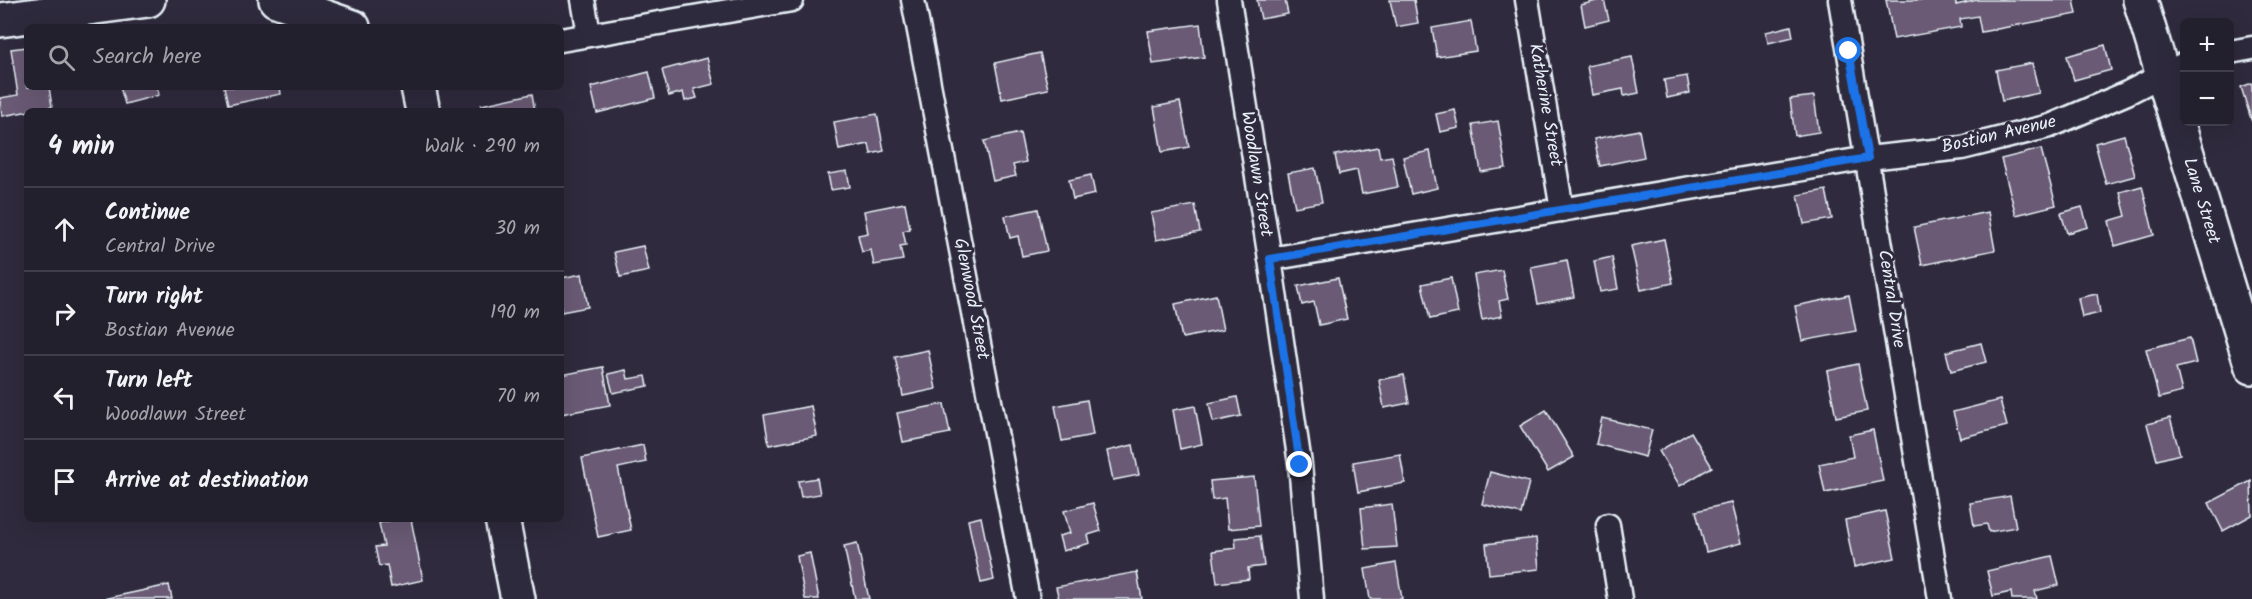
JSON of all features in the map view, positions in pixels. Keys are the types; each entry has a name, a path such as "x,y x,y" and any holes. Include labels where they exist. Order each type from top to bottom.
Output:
{"main road":[{"path":"0,20 148,0"},
{"path":"276,0 344,24"},
{"name":"Lane Street","path":"2140,0 2173,69 2252,367"},
{"path":"419,90 422,108"},
{"path":"503,522 518,599"}],"street":[{"path":"584,0 589,34"},
{"path":"564,39 792,0"},
{"name":"Glenwood Street","path":"914,0 1025,598"},
{"name":"Woodlawn Street","path":"1229,0 1300,465 1312,599"},
{"name":"Katherine Street","path":"1527,0 1562,210"},
{"name":"Central Drive","path":"1840,0 1940,599"},
{"path":"2234,50 2252,48"},
{"name":"Bostian Avenue","path":"1270,259 1868,158 1962,148 2050,126 2127,93 2173,69"},
{"path":"1608,525 1620,599"}],"building":[{"path":"1257,0 1285,0 1288,14 1261,19"},
{"path":"1390,0 1414,0 1418,23 1396,27"},
{"path":"1604,0 1609,20 1585,26 1581,5"},
{"path":"1886,0 1955,0 1956,5 1977,0 2074,0 2077,14 1981,32 1978,16 1960,19 1961,27 1894,39"},
{"path":"1471,21 1476,51 1437,57 1432,28"},
{"path":"1200,24 1204,57 1153,64 1148,31"},
{"path":"1791,26 1793,37 1768,43 1766,32"},
{"path":"2105,45 2111,70 2074,80 2067,56"},
{"path":"24,47 24,90 49,90 52,107 24,108 24,112 2,116 0,98 18,95 11,49"},
{"path":"1040,53 1048,89 1002,99 995,63"},
{"path":"1632,57 1639,93 1624,96 1623,89 1592,95 1587,66"},
{"path":"707,58 714,84 694,89 697,98 685,101 683,92 669,96 662,70"},
{"path":"2032,63 2039,93 2002,101 1996,70"},
{"path":"649,72 655,98 597,113 591,87"},
{"path":"1687,76 1690,93 1667,98 1664,80"},
{"path":"2252,83 2252,122 2241,87"},
{"path":"121,90 158,90 159,95 125,104"},
{"path":"225,90 280,90 281,94 228,105"},
{"path":"532,94 534,108 482,108 481,105"},
{"path":"1814,96 1819,132 1795,136 1790,99"},
{"path":"1180,102 1189,147 1162,152 1154,107"},
{"path":"1455,110 1459,128 1440,132 1436,114"},
{"path":"877,114 884,151 871,154 869,144 839,150 834,122"},
{"path":"1498,121 1506,168 1481,172 1473,125"},
{"path":"1639,130 1644,157 1600,166 1594,139"},
{"path":"1020,133 1026,162 1013,165 1016,176 993,181 984,141"},
{"path":"2124,135 2135,176 2106,184 2095,143"},
{"path":"1378,147 1380,158 1392,156 1398,187 1362,194 1357,170 1339,174 1335,155"},
{"path":"2041,149 2056,205 2016,215 2001,159"},
{"path":"1430,151 1437,188 1411,194 1403,157"},
{"path":"1315,168 1322,202 1295,207 1288,173"},
{"path":"847,171 850,187 831,190 828,174"},
{"path":"1091,175 1095,194 1073,199 1069,180"},
{"path":"2142,186 2154,235 2115,246 2109,221 2126,216 2120,192"},
{"path":"1826,190 1832,219 1804,224 1798,195"},
{"path":"905,203 910,229 903,231 906,245 900,246 903,260 874,265 871,250 862,252 858,235 868,233 864,211"},
{"path":"1195,205 1200,232 1156,240 1151,213"},
{"path":"2082,207 2088,227 2067,233 2061,213"},
{"path":"1038,209 1047,251 1022,256 1018,236 1010,238 1005,216"},
{"path":"1988,212 1995,250 1922,265 1914,227"},
{"path":"1664,239 1673,283 1641,290 1631,246"},
{"path":"643,246 649,271 620,277 614,252"},
{"path":"1612,257 1618,289 1600,292 1594,261"},
{"path":"1567,260 1574,297 1538,304 1531,267"},
{"path":"1502,270 1508,299 1499,301 1502,316 1482,320 1474,275"},
{"path":"582,274 588,307 564,311 564,277"},
{"path":"1338,278 1347,319 1319,325 1314,302 1302,305 1298,286"},
{"path":"1451,278 1458,313 1430,319 1422,284"},
{"path":"2097,294 2100,313 2082,317 2078,298"},
{"path":"1216,295 1223,330 1182,338 1175,304"},
{"path":"1849,295 1856,331 1802,341 1795,306"},
{"path":"2190,338 2196,363 2176,368 2182,392 2159,398 2146,349"},
{"path":"1981,343 1986,362 1951,371 1946,352"},
{"path":"928,350 936,389 903,396 895,357"},
{"path":"1858,364 1867,411 1836,417 1827,371"},
{"path":"603,367 610,405 564,413 564,374"},
{"path":"626,370 628,379 646,376 648,386 613,393 608,374"},
{"path":"1404,375 1409,403 1384,408 1379,380"},
{"path":"1237,397 1241,416 1213,422 1209,403"},
{"path":"1087,400 1093,435 1062,441 1055,406"},
{"path":"2000,400 2007,426 1960,438 1953,412"},
{"path":"944,404 950,433 903,442 897,413"},
{"path":"811,406 817,436 769,445 764,415"},
{"path":"1195,406 1202,444 1180,449 1173,410"},
{"path":"1546,410 1574,457 1548,472 1520,426"},
{"path":"1602,418 1652,430 1645,457 1596,444"},
{"path":"2170,418 2180,454 2157,460 2147,424"},
{"path":"1873,430 1883,481 1825,493 1819,464 1853,457 1849,435"},
{"path":"1691,432 1712,467 1680,486 1659,451"},
{"path":"643,445 646,462 618,468 631,530 598,537 582,458"},
{"path":"1133,445 1139,475 1113,480 1107,451"},
{"path":"1400,454 1405,483 1358,492 1353,462"},
{"path":"1490,472 1529,482 1521,514 1482,504"},
{"path":"1254,477 1259,526 1228,529 1225,498 1212,500 1210,481"},
{"path":"817,478 820,494 801,497 798,481"},
{"path":"2251,481 2252,515 2223,531 2209,503"},
{"path":"2010,496 2016,527 1989,532 1987,524 1974,526 1970,503"},
{"path":"1093,503 1101,531 1088,535 1090,543 1063,551 1059,536 1070,533 1064,511"},
{"path":"1731,503 1741,543 1706,552 1696,511"},
{"path":"1392,504 1397,547 1365,549 1361,508"},
{"path":"1885,511 1895,558 1854,567 1845,520"},
{"path":"981,517 994,580 981,583 968,520"},
{"path":"412,522 423,580 391,587 387,565 379,566 375,547 384,546 379,523"},
{"path":"1260,536 1264,566 1248,568 1249,579 1217,583 1213,551 1236,548 1235,538"},
{"path":"1536,538 1539,569 1489,574 1486,544"},
{"path":"857,543 869,599 855,599 844,546"},
{"path":"810,553 819,599 805,599 797,556"},
{"path":"2052,556 2059,585 2035,591 2037,599 2012,599 2011,592 1993,596 1987,571"},
{"path":"1396,563 1402,599 1370,599 1365,569"},
{"path":"1137,572 1142,599 1059,599 1056,587"},
{"path":"169,585 172,599 103,599"}],"route":[{"path":"1300,465 1270,259 1868,158 1849,51"}]}
